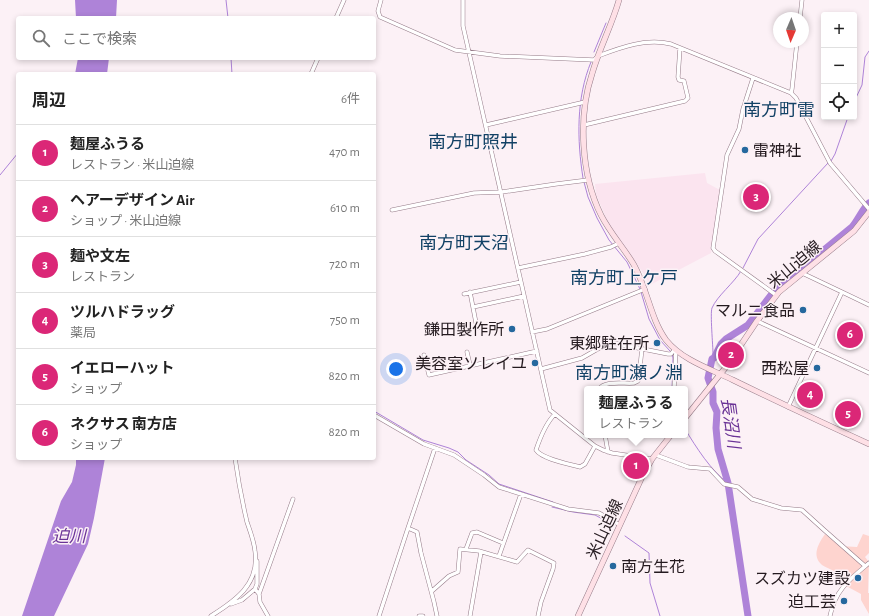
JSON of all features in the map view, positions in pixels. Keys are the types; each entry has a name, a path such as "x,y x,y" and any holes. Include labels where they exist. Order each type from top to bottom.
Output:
{"street":[{"path":"337,16 344,0"},
{"path":"381,0 378,11 380,17 455,50 500,56 594,60 598,56 638,44 654,41 671,44 791,93 796,98 830,162 869,211"},
{"path":"463,0 462,20 550,410 584,437"},
{"path":"619,0 582,103 586,164 585,181 615,245 637,270 642,290 660,330 673,351 674,386"},
{"path":"801,12 802,0"},
{"path":"584,125 685,101 688,98 684,81 679,80 678,77 680,48"},
{"path":"791,93 796,48"},
{"path":"312,72 317,60"},
{"path":"753,78 740,129 727,154 714,248 774,294"},
{"path":"486,125 582,103"},
{"path":"392,210 474,193 502,192 585,181"},
{"name":"米山迫線","path":"688,414 721,374 774,294 854,231 869,211"},
{"path":"518,268 615,245"},
{"path":"802,273 869,305"},
{"path":"464,294 521,282"},
{"path":"532,332 546,329 642,290"},
{"path":"470,292 477,328 488,326"},
{"path":"788,407 842,292"},
{"path":"473,307 524,296"},
{"path":"757,321 869,373"},
{"path":"541,369 582,358 603,346 613,343 673,351 788,407 869,444"},
{"path":"601,386 606,384 638,382 642,348"},
{"path":"467,352 470,365"},
{"path":"424,355 429,375 470,365 537,352"},
{"path":"555,414 550,418 538,444 536,450 538,452 580,467 586,464 595,446"},
{"path":"376,416 424,444 461,459 499,487 568,509 600,513 619,526"},
{"path":"585,438 595,446 608,452 654,457 688,467 710,469 720,481 728,485 738,487 752,500 781,508 802,510 828,534 867,564 840,590 834,601 830,616"},
{"path":"606,438 608,452"},
{"name":"米山迫線","path":"578,616 642,477 654,457 669,438"},
{"path":"379,616 435,448"},
{"path":"211,616 242,600 255,589 257,584 255,552 247,521 235,460"},
{"path":"499,556 521,494"},
{"path":"268,616 260,602 259,594 293,499"},
{"path":"408,528 417,532 437,616"},
{"path":"466,549 472,533 477,532 503,543"},
{"path":"432,591 449,576 458,572 460,549 499,556 517,562 528,550 554,563 538,616"},
{"path":"229,606 238,598 250,581 254,568 255,552"},
{"path":"470,616 481,552"},
{"path":"255,589 259,594"}],"shaded area":[{"path":"705,173 707,183 720,190 711,253 650,285 644,274 609,225 596,194 595,184"},
{"path":"825,534 840,546 857,547 863,534 869,536 869,553 865,557 869,562 869,614 861,600 861,594 848,587 840,585 834,571 822,565 819,561 817,557 817,549"}],"water":[{"path":"75,0 117,0 116,16 76,16"},
{"path":"78,60 109,60 107,72 75,72"},
{"name":"迫川","path":"76,460 105,460 88,544 54,616 22,616 61,501 72,482"}],"waterway":[{"path":"226,0 228,16"},
{"path":"594,52 606,23"},
{"path":"857,96 862,85 865,57 869,51"},
{"path":"231,60 232,72"},
{"path":"583,178 579,119 583,90 591,62"},
{"path":"831,161 847,120"},
{"path":"0,175 16,155"},
{"path":"743,268 758,239 828,163"},
{"path":"584,182 588,197 597,218 609,240 627,262 640,289"},
{"name":"長沼川","path":"748,616 728,483 718,449 716,428 717,412 713,403 713,392 708,378 712,359 714,358 721,344 726,339 748,325 775,290 852,227 869,203"},
{"path":"712,359 711,311 714,303 741,271"},
{"path":"641,292 649,319 660,340 670,351"},
{"path":"672,354 672,386"},
{"path":"376,412 423,440 458,452 466,460 489,475 499,484 553,502"},
{"path":"688,434 710,465 728,483"},
{"path":"552,507 595,515 608,522"},
{"path":"625,536 649,553 650,583 660,616"}],"place":[{"name":"雷神社","path":"745,150"},
{"name":"麺や文左","path":"756,197"},
{"name":"マルニ食品","path":"803,310"},
{"name":"鎌田製作所","path":"512,329"},
{"name":"ネクサス 南方店","path":"850,335"},
{"name":"東郷駐在所","path":"657,343"},
{"name":"ヘアーデザイン Air","path":"731,355"},
{"name":"美容室ソレイユ","path":"535,363"},
{"name":"西松屋","path":"817,368"},
{"name":"ツルハドラッグ","path":"810,395"},
{"name":"イエローハット","path":"848,414"},
{"name":"麺屋ふうる","path":"636,466"},
{"name":"南方生花","path":"613,566"},
{"name":"スズカツ建設","path":"858,578"},
{"name":"迫工芸","path":"844,601"}],"district":[{"name":"南方町雷","path":"779,110"},
{"name":"南方町照井","path":"473,142"},
{"name":"南方町天沼","path":"464,243"},
{"name":"南方町上ケ戸","path":"624,278"},
{"name":"南方町瀬ノ淵","path":"629,373"}]}
